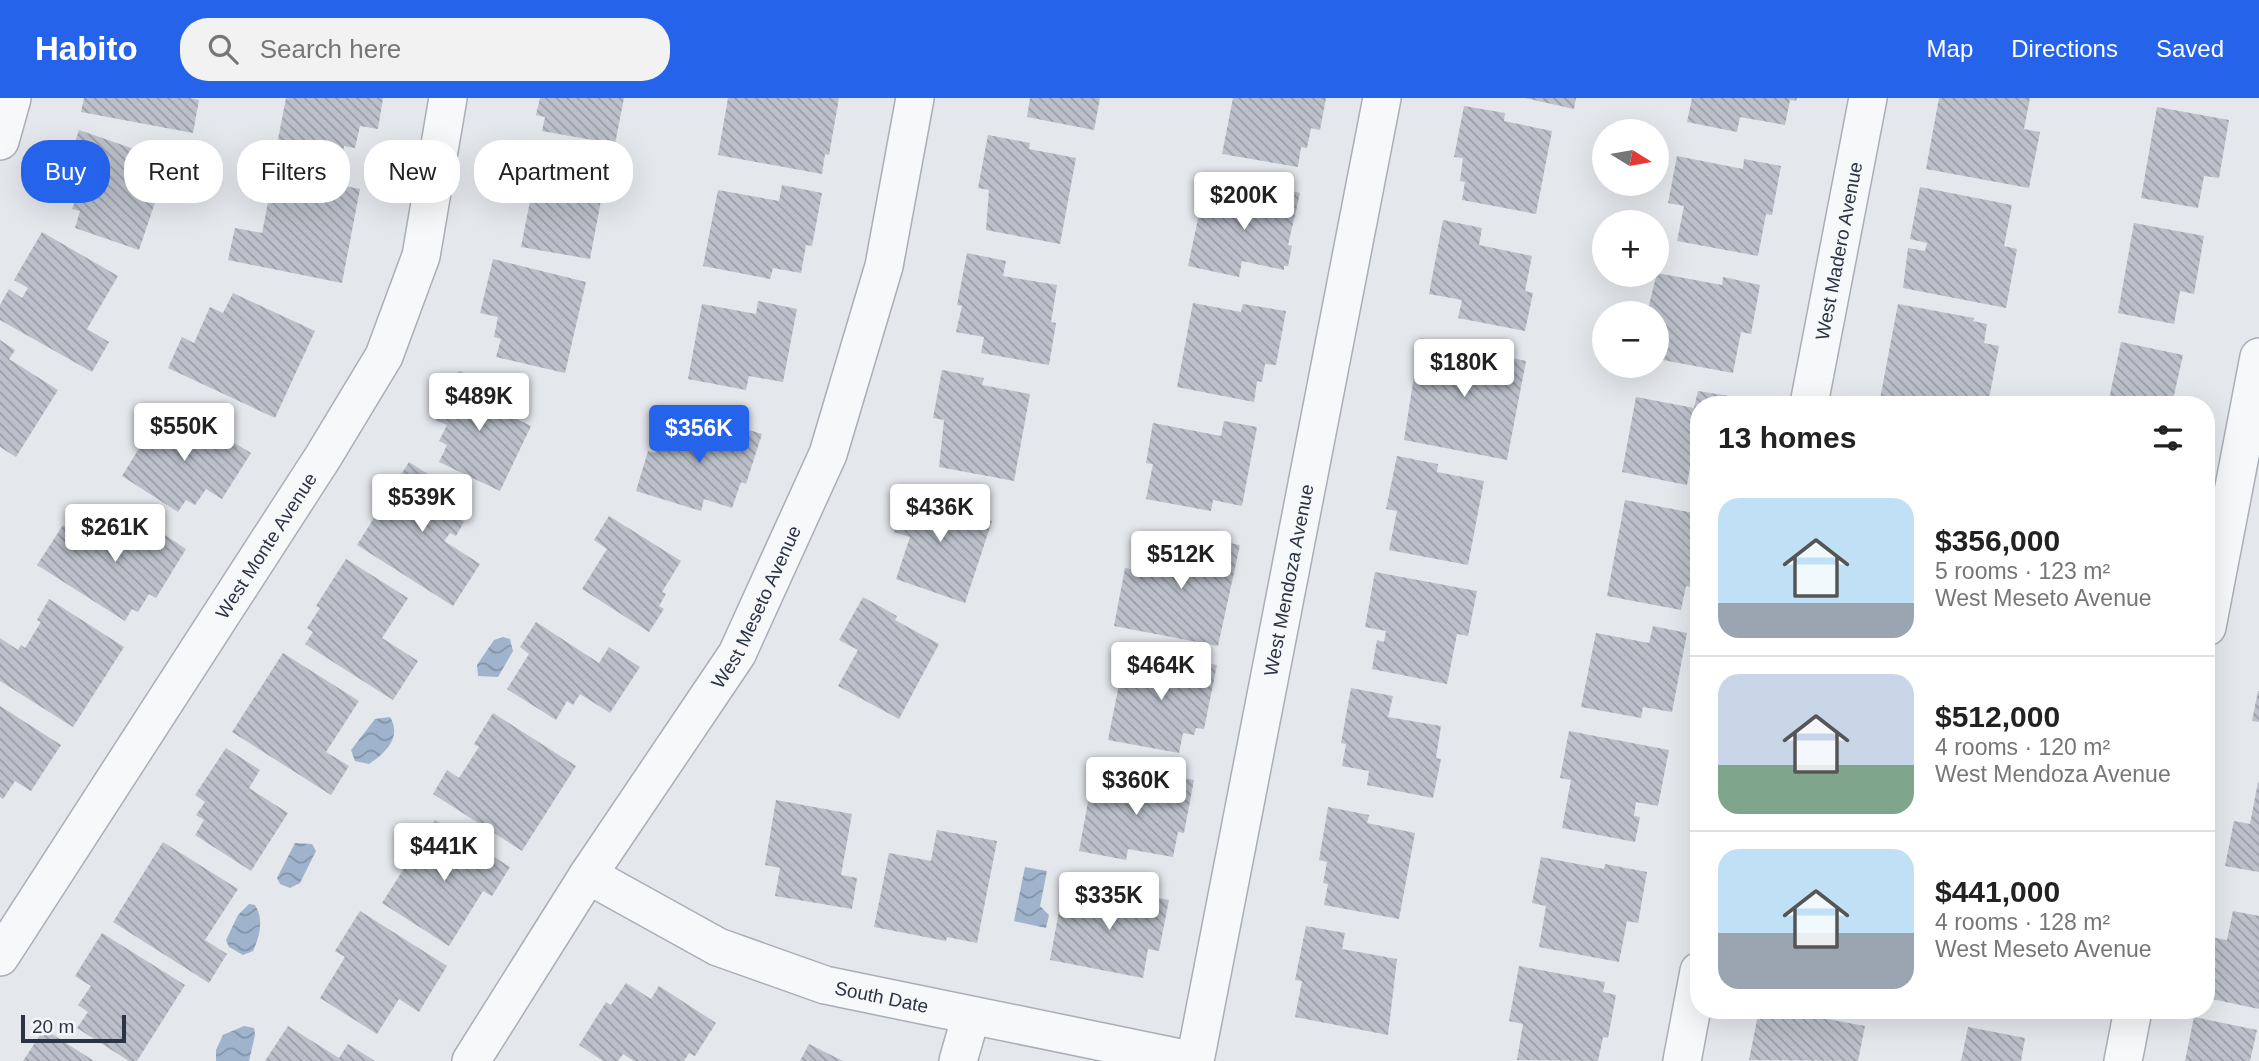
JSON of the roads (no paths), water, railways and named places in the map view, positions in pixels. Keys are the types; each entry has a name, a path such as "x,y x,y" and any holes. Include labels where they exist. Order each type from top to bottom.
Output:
{"street":[{"path":"0,141 12,98"},
{"name":"West Monte Avenue","path":"0,957 323,457 384,356 421,256 448,98"},
{"name":"West Meseto Avenue","path":"471,1061 588,875 737,654 828,454 884,266 915,98"},
{"name":"West Mendoza Avenue","path":"1195,1061 1382,98"},
{"name":"West Madero Avenue","path":"1811,396 1868,98"},
{"path":"2215,586 2259,358"},
{"name":"South Date","path":"588,875 718,947 825,985 1195,1061"},
{"path":"958,1061 971,1016"},
{"path":"1682,1061 1690,1019"},
{"path":"2123,1061 2131,1019"}],"water":[{"path":"503,637 510,639 513,651 498,677 478,676 477,665 494,640"},
{"path":"390,717 394,731 386,750 369,764 355,761 351,750 375,719"},
{"path":"295,843 312,844 316,851 300,883 290,888 280,884 277,878"},
{"path":"1025,867 1047,871 1040,906 1049,915 1046,928 1014,921"},
{"path":"249,904 255,905 258,910 260,928 253,951 243,955 229,947 226,940 238,915"},
{"path":"244,1026 254,1028 255,1035 249,1061 216,1061 216,1050 223,1035"}]}
